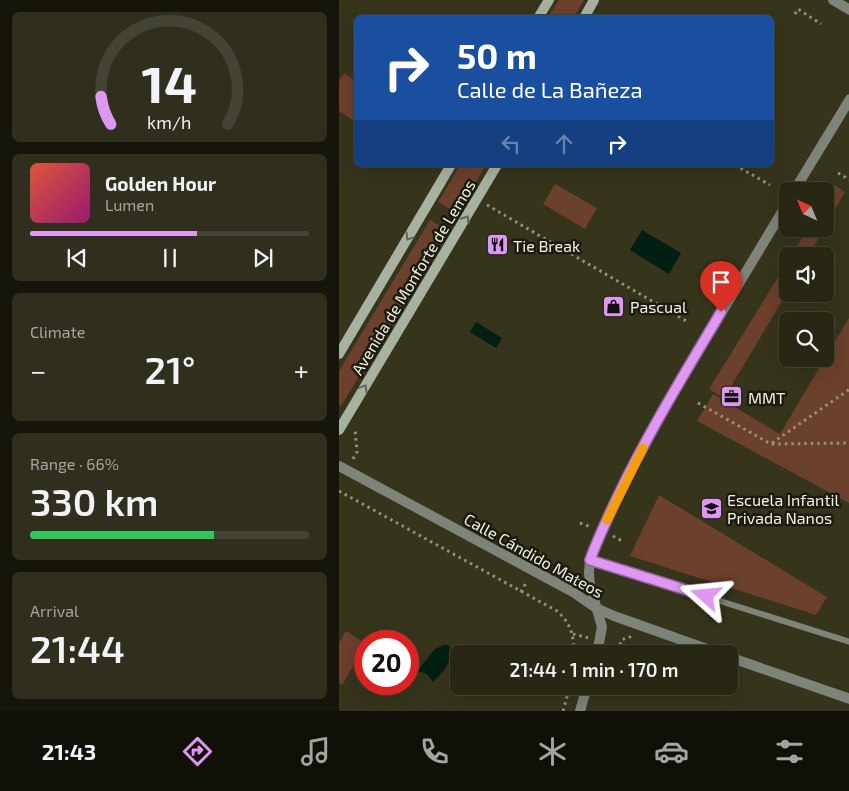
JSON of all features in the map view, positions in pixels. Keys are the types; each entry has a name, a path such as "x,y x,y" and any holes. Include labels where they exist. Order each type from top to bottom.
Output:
{"street":[{"path":"540,15 549,0"},
{"path":"586,15 595,0"},
{"path":"833,0 849,10"},
{"path":"799,182 849,99"},
{"name":"Avenida de Monforte de Lemos","path":"339,354 450,167"},
{"name":"Avenida de Monforte de Lemos","path":"339,430 496,167"},
{"path":"600,645 602,627 590,584 590,560 596,543 627,476 657,420 779,217"},
{"name":"Calle Cándido Mateos","path":"339,466 573,592 596,608 696,645"},
{"path":"738,659 849,699"},
{"path":"579,711 584,695"}],"lane":[{"path":"590,560 849,642"}],"path":[{"path":"795,14 799,9 821,24"},
{"path":"738,167 770,185"},
{"path":"838,173 849,180"},
{"path":"477,200 688,322"},
{"path":"771,444 849,389"},
{"path":"698,403 771,444 849,443"},
{"path":"339,491 557,611 570,625 574,645"},
{"path":"563,711 567,695"}],"shaded area":[{"path":"559,0 584,0 575,15 549,15"},
{"path":"344,73 354,80 354,121 339,111 339,81"},
{"path":"459,167 485,167 458,213 438,202"},
{"path":"555,184 597,208 585,229 543,204"},
{"path":"835,185 845,192 834,211"},
{"path":"430,220 448,230 341,406 339,404 339,371"},
{"path":"642,230 681,253 669,274 630,250"},
{"path":"802,238 819,238 813,247 797,247"},
{"path":"779,276 779,302 781,302 724,398 709,389"},
{"path":"849,318 850,503 697,421 713,394 780,434 820,367 834,367 834,343"},
{"path":"476,322 502,338 496,348 470,332"},
{"path":"659,495 827,597 816,615 630,556"},
{"path":"346,631 354,636 354,665 342,685 339,683 339,643"},
{"path":"448,645 450,648 450,659 443,671 433,682 427,674 419,672 419,669 435,649"}],"slow traffic":[{"path":"607,520 627,476 643,448"}],"place":[{"name":"Tie Break","path":"497,245"},
{"name":"Pascual","path":"614,306"},
{"name":"MMT","path":"732,397"},
{"name":"Escuela Infantil Privada Nanos","path":"711,508"}],"route":[{"path":"706,596 590,560 627,476 657,420 721,312"}]}
